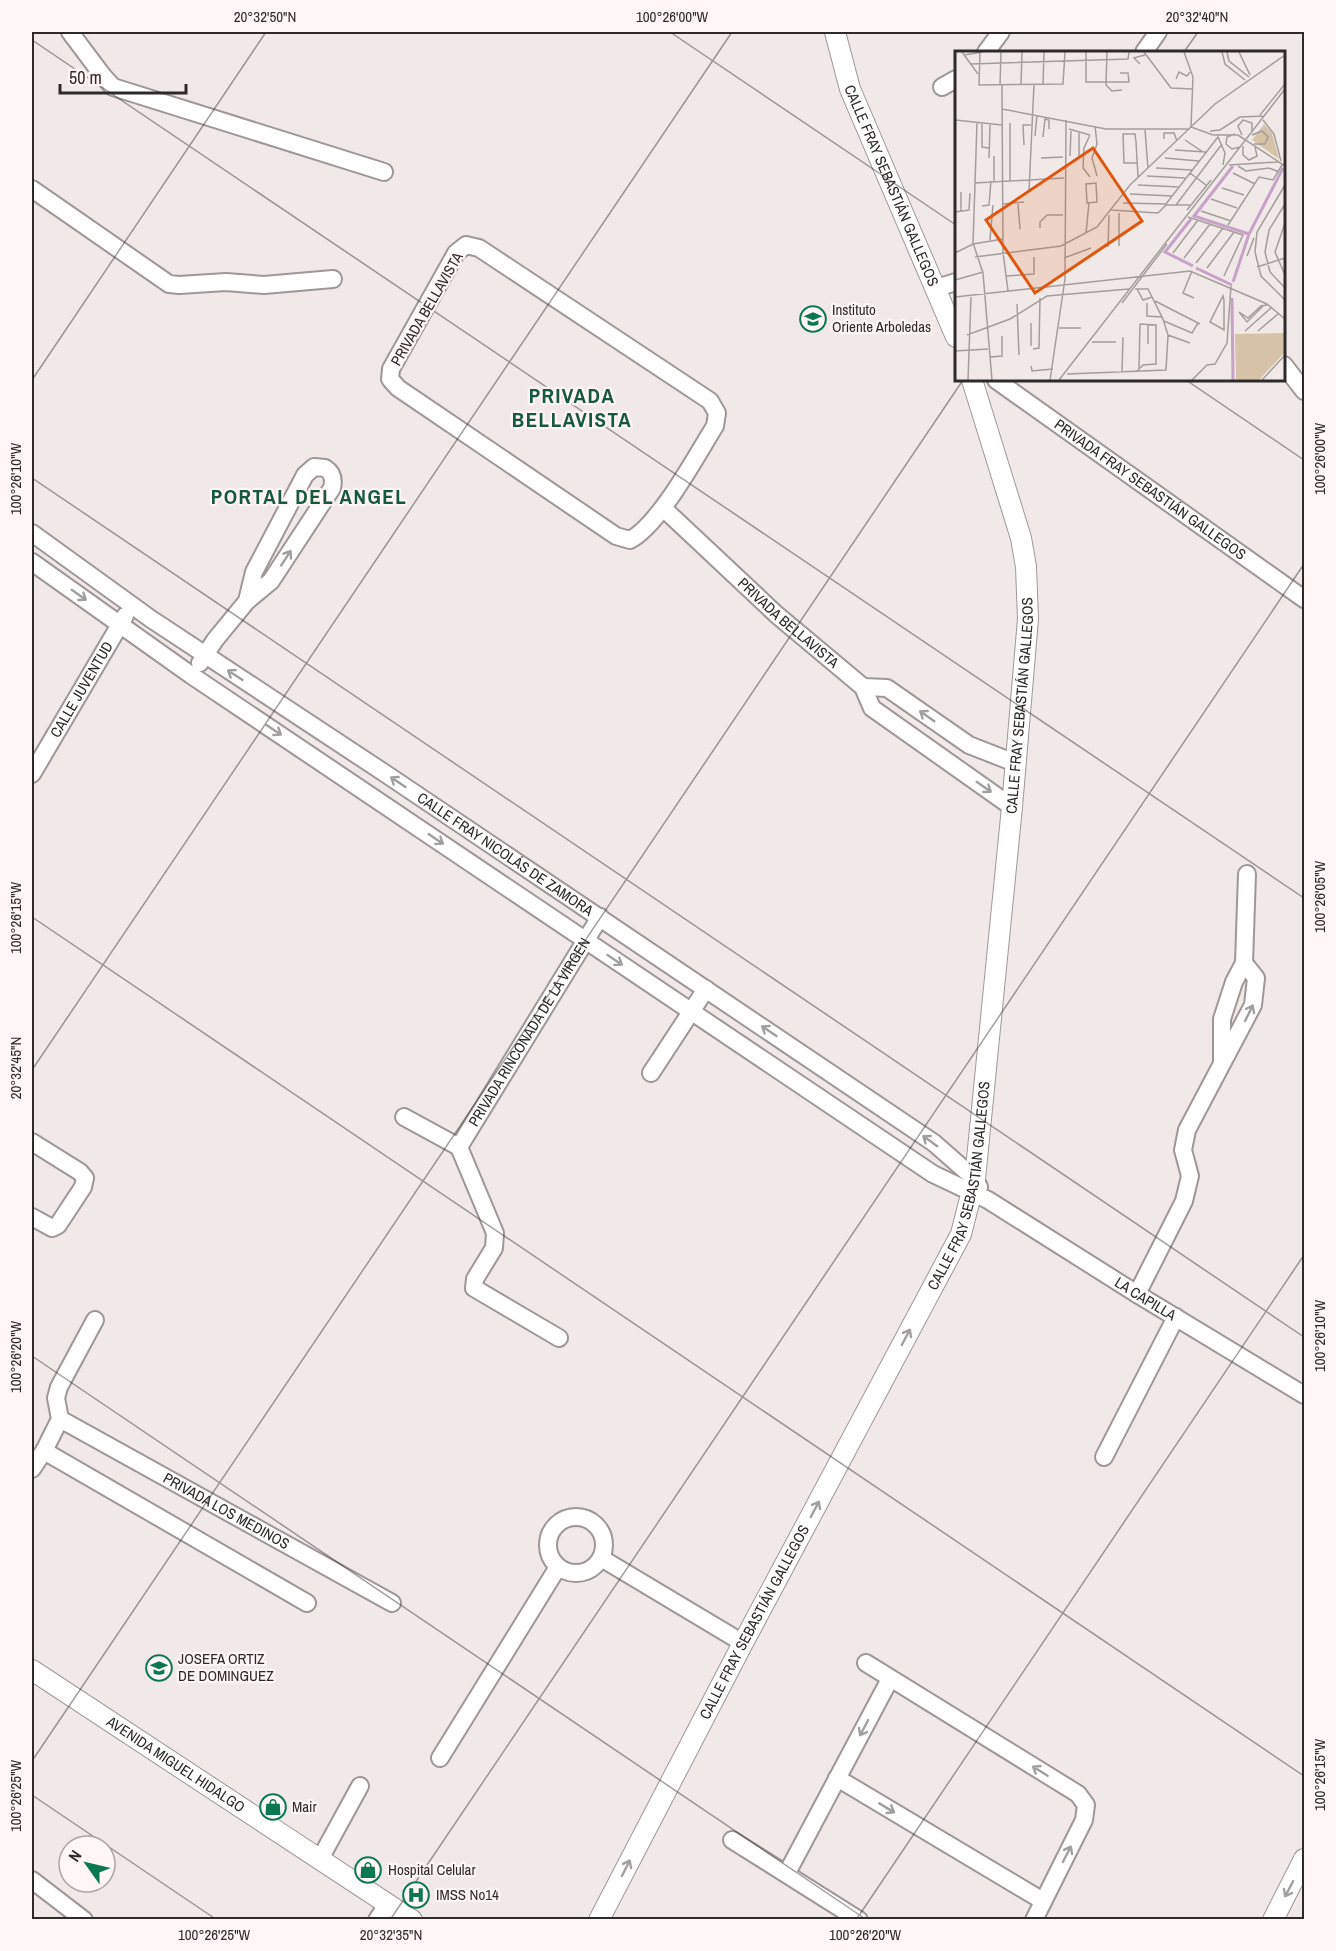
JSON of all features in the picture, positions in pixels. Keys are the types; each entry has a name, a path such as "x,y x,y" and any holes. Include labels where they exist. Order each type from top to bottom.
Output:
{"street":[{"path":"70,32 113,87 384,172"},
{"name":"CALLE FRAY SEBASTIÁN GALLEGOS","path":"835,32 850,89 955,332"},
{"path":"987,51 1001,32"},
{"path":"1145,51 1158,32"},
{"path":"32,189 170,284 226,282 264,285 333,279"},
{"name":"PRIVADA BELLAVISTA","path":"466,245 479,248 710,401 717,413 715,426 663,508 641,534 630,540 616,536 398,388 390,379 391,369 456,254 466,245"},
{"path":"936,288 955,283"},
{"path":"1285,366 1305,391"},
{"name":"CALLE FRAY SEBASTIÁN GALLEGOS","path":"599,1920 743,1643 962,1234 978,1191 1028,619 1026,567 1015,516 972,381"},
{"name":"PRIVADA FRAY SEBASTIÁN GALLEGOS","path":"997,381 1305,599"},
{"path":"191,675 215,640 247,601 271,581 332,488 332,475 325,468 314,467 305,475 254,572 247,601"},
{"name":"PRIVADA BELLAVISTA","path":"663,508 777,615 863,687 872,708 1012,807"},
{"name":"CALLE FRAY NICOLÁS DE ZAMORA","path":"32,533 205,656 383,771 934,1143 978,1191"},
{"name":"CALLE FRAY NICOLÁS DE ZAMORA","path":"32,562 191,675 933,1174 978,1191"},
{"name":"CALLE JUVENTUD","path":"32,774 132,606"},
{"path":"863,687 886,688 976,749 1015,764"},
{"path":"1222,1061 1222,1019 1234,982 1244,963 1247,874"},
{"name":"PRIVADA RINCONADA DE LA VIRGEN","path":"459,1147 600,917"},
{"path":"1137,1294 1184,1201 1190,1176 1183,1150 1187,1130 1253,1005 1256,978 1244,963"},
{"path":"651,1073 706,989"},
{"path":"404,1117 459,1147 495,1233 494,1248 475,1279 474,1288 559,1338"},
{"path":"32,1142 81,1172 85,1178 83,1187 58,1225 52,1228 32,1217"},
{"name":"LA CAPILLA","path":"978,1191 1137,1294 1305,1395"},
{"path":"1104,1457 1176,1317"},
{"path":"32,1469 60,1419 56,1398 59,1387 95,1320"},
{"name":"PRIVADA LOS MEDINOS","path":"60,1419 392,1603"},
{"path":"44,1451 307,1603"},
{"path":"579,1517 590,1520 598,1528 603,1538 604,1548 601,1558 587,1571 566,1572 558,1567 549,1555 548,1543 551,1532 568,1518 579,1517"},
{"path":"601,1558 743,1643"},
{"path":"440,1758 558,1567"},
{"path":"866,1663 1078,1794 1086,1805 1084,1820 1034,1920"},
{"name":"AVENIDA MIGUEL HIDALGO","path":"32,1670 320,1859 382,1911 412,1920"},
{"path":"787,1873 890,1679"},
{"path":"837,1778 1043,1901"},
{"path":"320,1859 360,1786"},
{"path":"732,1840 859,1920"},
{"path":"1273,1920 1305,1859"},
{"path":"32,1880 84,1920"}],"place":[{"name":"Instituto Oriente Arboledas","path":"813,319"},
{"name":"JOSEFA ORTIZ DE DOMINGUEZ","path":"159,1668"},
{"name":"Mair","path":"273,1807"},
{"name":"Hospital Celular","path":"368,1870"},
{"name":"IMSS No14","path":"416,1895"}],"district":[{"name":"PRIVADA BELLAVISTA","path":"572,408"},
{"name":"PORTAL DEL ANGEL","path":"309,497"}]}
